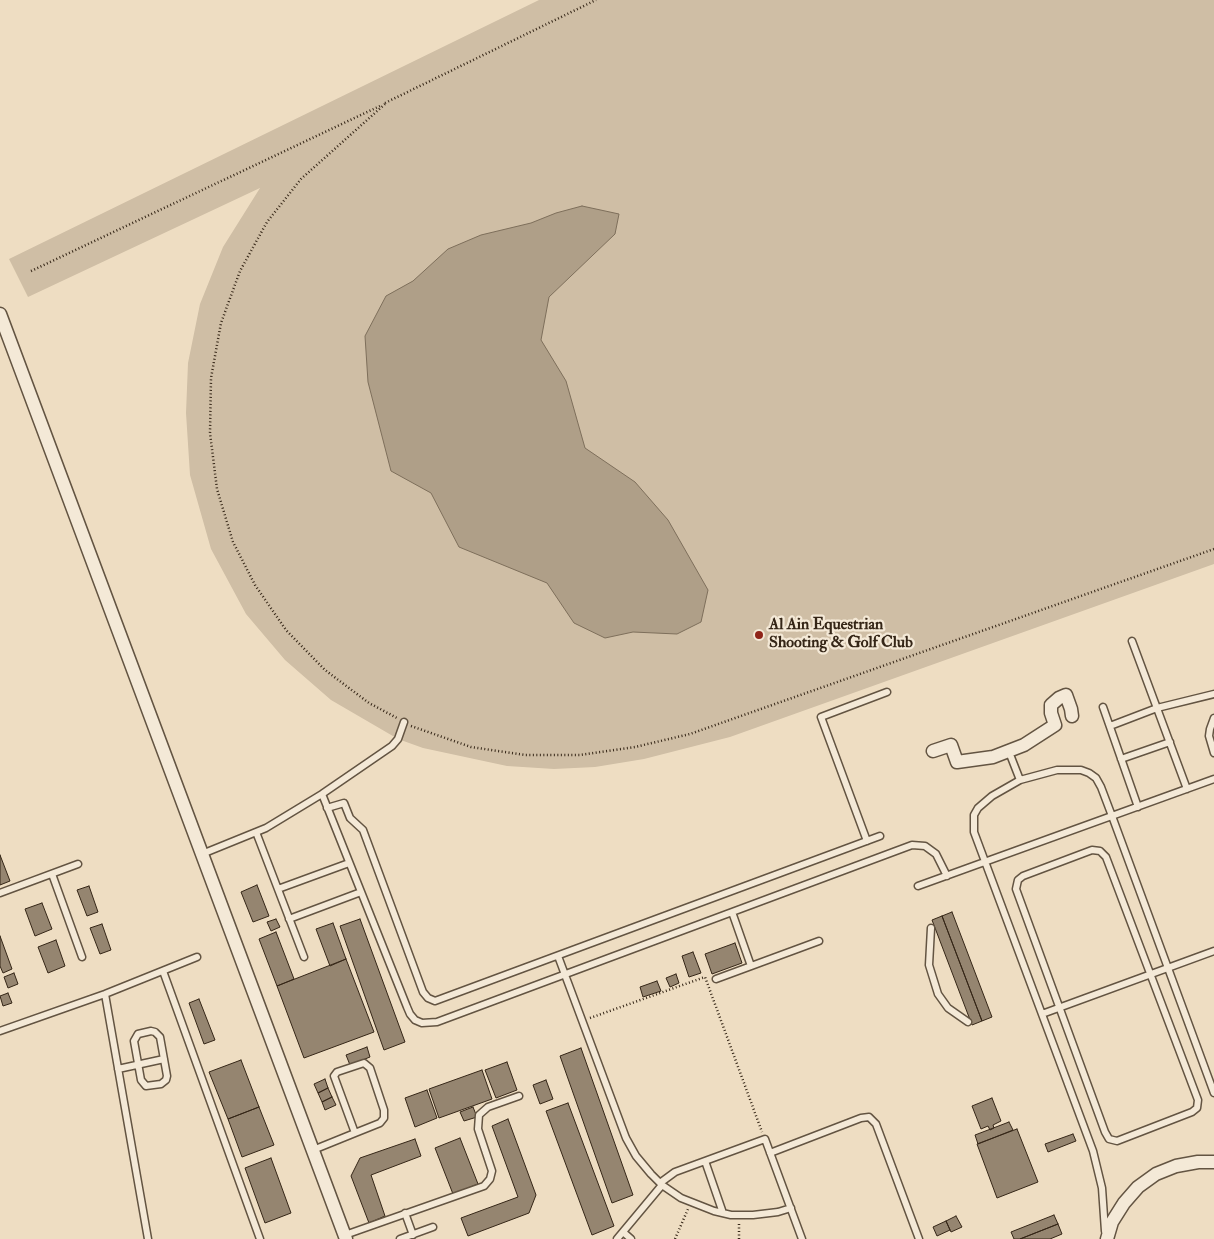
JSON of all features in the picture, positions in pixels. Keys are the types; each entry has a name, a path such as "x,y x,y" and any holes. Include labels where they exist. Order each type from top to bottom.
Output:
{"street":[{"path":"0,314 345,1237"},
{"path":"933,751 950,745 957,762 992,757 1024,745 1055,725 1051,713 1051,705 1066,695 1072,716"},
{"path":"1106,1239 1112,1222 1124,1203 1156,1174 1176,1166 1198,1162 1214,1162"}],"lane":[{"path":"1132,641 1187,789"},
{"path":"867,841 821,716 887,692"},
{"path":"1110,726 1157,708 1214,694"},
{"path":"1103,707 1138,807"},
{"path":"1214,718 1209,736 1214,753"},
{"path":"202,854 266,828 322,794 392,746 398,739 404,722"},
{"path":"1121,758 1170,742"},
{"path":"1009,751 1020,780"},
{"path":"1106,1239 1102,1188 1094,1152 974,832 974,815 978,808 988,799 1020,780 1057,770 1081,770 1096,778 1112,816 1214,1093"},
{"path":"918,886 1214,779"},
{"path":"322,794 407,1008 415,1020 422,1023 437,1022 912,845 925,846 936,854 947,876"},
{"path":"328,808 344,803 350,818 363,830 423,992 428,998 435,1001 880,836"},
{"path":"256,832 304,957"},
{"path":"1092,850 1100,851 1106,857 1151,974 1197,1096 1198,1104 1192,1112 1121,1140 1113,1140 1105,1132 1017,894 1016,884 1023,876 1092,850"},
{"path":"278,889 349,863"},
{"path":"0,893 78,864"},
{"path":"52,874 82,957"},
{"path":"289,919 361,892"},
{"path":"732,912 751,966"},
{"path":"931,928 929,965 938,994 948,1008 968,1022"},
{"path":"716,979 819,941"},
{"path":"1042,1014 1214,951"},
{"path":"558,956 626,1138 643,1166 661,1184 691,1203 723,1213 740,1216 766,1214 791,1208"},
{"path":"0,1031 105,994 197,957"},
{"path":"163,971 260,1239"},
{"path":"105,994 148,1239"},
{"path":"151,1031 158,1034 167,1076 166,1080 161,1084 144,1085 138,1064 134,1041 136,1035 151,1031"},
{"path":"118,1069 164,1059"},
{"path":"313,1150 380,1123 385,1114 370,1068 364,1063 336,1072 334,1076 355,1133"},
{"path":"345,1237 405,1213 484,1186 488,1182 492,1171 478,1129 479,1115 488,1107 519,1096"},
{"path":"770,1153 861,1118 869,1117 876,1124 919,1239"},
{"path":"617,1239 661,1184 675,1172 765,1139 802,1239"},
{"path":"704,1161 723,1213"},
{"path":"405,1213 412,1234"},
{"path":"400,1239 433,1227"},
{"path":"623,1232 631,1239"}],"path":[{"path":"32,271 385,104 596,0"},
{"path":"385,104 301,179 267,222 240,271 221,324 211,378 210,434 217,489 233,542 254,585 286,630 325,670 369,704 418,729 470,746 525,755 580,756 635,747 690,734 1214,549"},
{"path":"582,1021 705,977 765,1139"},
{"path":"675,1239 691,1203"},
{"path":"739,1239 740,1216"}],"shaded area":[{"path":"539,0 1214,0 1214,564 730,737 644,759 595,767 554,769 507,766 423,748 398,739 331,700 285,660 246,614 211,549 190,475 186,413 188,363 200,304 223,247 260,188 28,297 9,259"},
{"path":"582,206 619,214 615,234 549,297 541,340 566,381 585,448 635,482 668,520 708,590 701,622 677,634 633,632 605,638 574,623 547,583 459,547 431,493 391,471 368,382 365,336 386,296 413,281 448,249 481,235 531,223 556,213"}],"building":[{"path":"0,855 10,881 0,885"},
{"path":"257,885 269,916 253,922 241,892"},
{"path":"89,886 98,912 87,916 77,890"},
{"path":"42,903 52,929 35,936 25,909"},
{"path":"952,912 992,1017 982,1021 942,916"},
{"path":"942,916 982,1021 972,1025 932,920"},
{"path":"276,919 280,927 271,931 267,922"},
{"path":"360,919 405,1042 384,1050 340,926"},
{"path":"333,923 346,959 330,966 316,929"},
{"path":"102,924 111,950 100,954 90,928"},
{"path":"276,932 294,979 277,986 259,939"},
{"path":"0,936 12,969 3,973 0,966"},
{"path":"56,940 65,966 48,973 38,947"},
{"path":"735,943 742,963 712,974 705,954"},
{"path":"693,952 701,973 689,977 682,956"},
{"path":"346,959 374,1032 304,1058 277,986"},
{"path":"14,973 18,984 8,988 4,977"},
{"path":"676,974 679,983 670,987 666,978"},
{"path":"657,981 661,991 643,997 640,987"},
{"path":"8,993 12,1003 3,1006 0,996"},
{"path":"199,999 215,1040 204,1044 189,1003"},
{"path":"367,1047 370,1057 350,1065 346,1055"},
{"path":"581,1048 633,1195 612,1203 560,1056"},
{"path":"241,1060 259,1107 228,1119 209,1072"},
{"path":"507,1062 517,1090 496,1098 485,1070"},
{"path":"482,1070 492,1099 439,1118 429,1089"},
{"path":"325,1079 328,1088 318,1093 314,1084"},
{"path":"546,1080 553,1099 540,1104 533,1085"},
{"path":"328,1088 332,1097 322,1102 318,1093"},
{"path":"427,1090 437,1118 415,1127 405,1098"},
{"path":"332,1097 336,1105 325,1110 322,1102"},
{"path":"992,1098 1001,1121 993,1125 994,1128 990,1130 988,1126 981,1129 972,1106"},
{"path":"568,1103 614,1226 592,1235 546,1111"},
{"path":"259,1107 274,1145 242,1157 228,1119"},
{"path":"473,1107 477,1117 464,1121 460,1112"},
{"path":"508,1119 536,1195 529,1213 468,1236 461,1218 518,1197 492,1126"},
{"path":"1009,1122 1013,1130 978,1144 975,1135"},
{"path":"1017,1129 1038,1182 997,1198 977,1144"},
{"path":"1073,1134 1076,1141 1048,1152 1045,1144"},
{"path":"460,1138 478,1184 453,1194 435,1148"},
{"path":"415,1139 421,1156 371,1175 385,1216 369,1223 351,1176 360,1158"},
{"path":"271,1158 291,1213 265,1223 245,1168"},
{"path":"1054,1215 1058,1224 1020,1239 1014,1239 1011,1232"},
{"path":"956,1216 962,1227 951,1232 946,1221"},
{"path":"946,1221 950,1230 937,1236 933,1227"},
{"path":"1058,1224 1062,1234 1050,1239 1020,1239"}],"place":[{"name":"Al Ain Equestrian Shooting & Golf Club","path":"759,635"}]}
